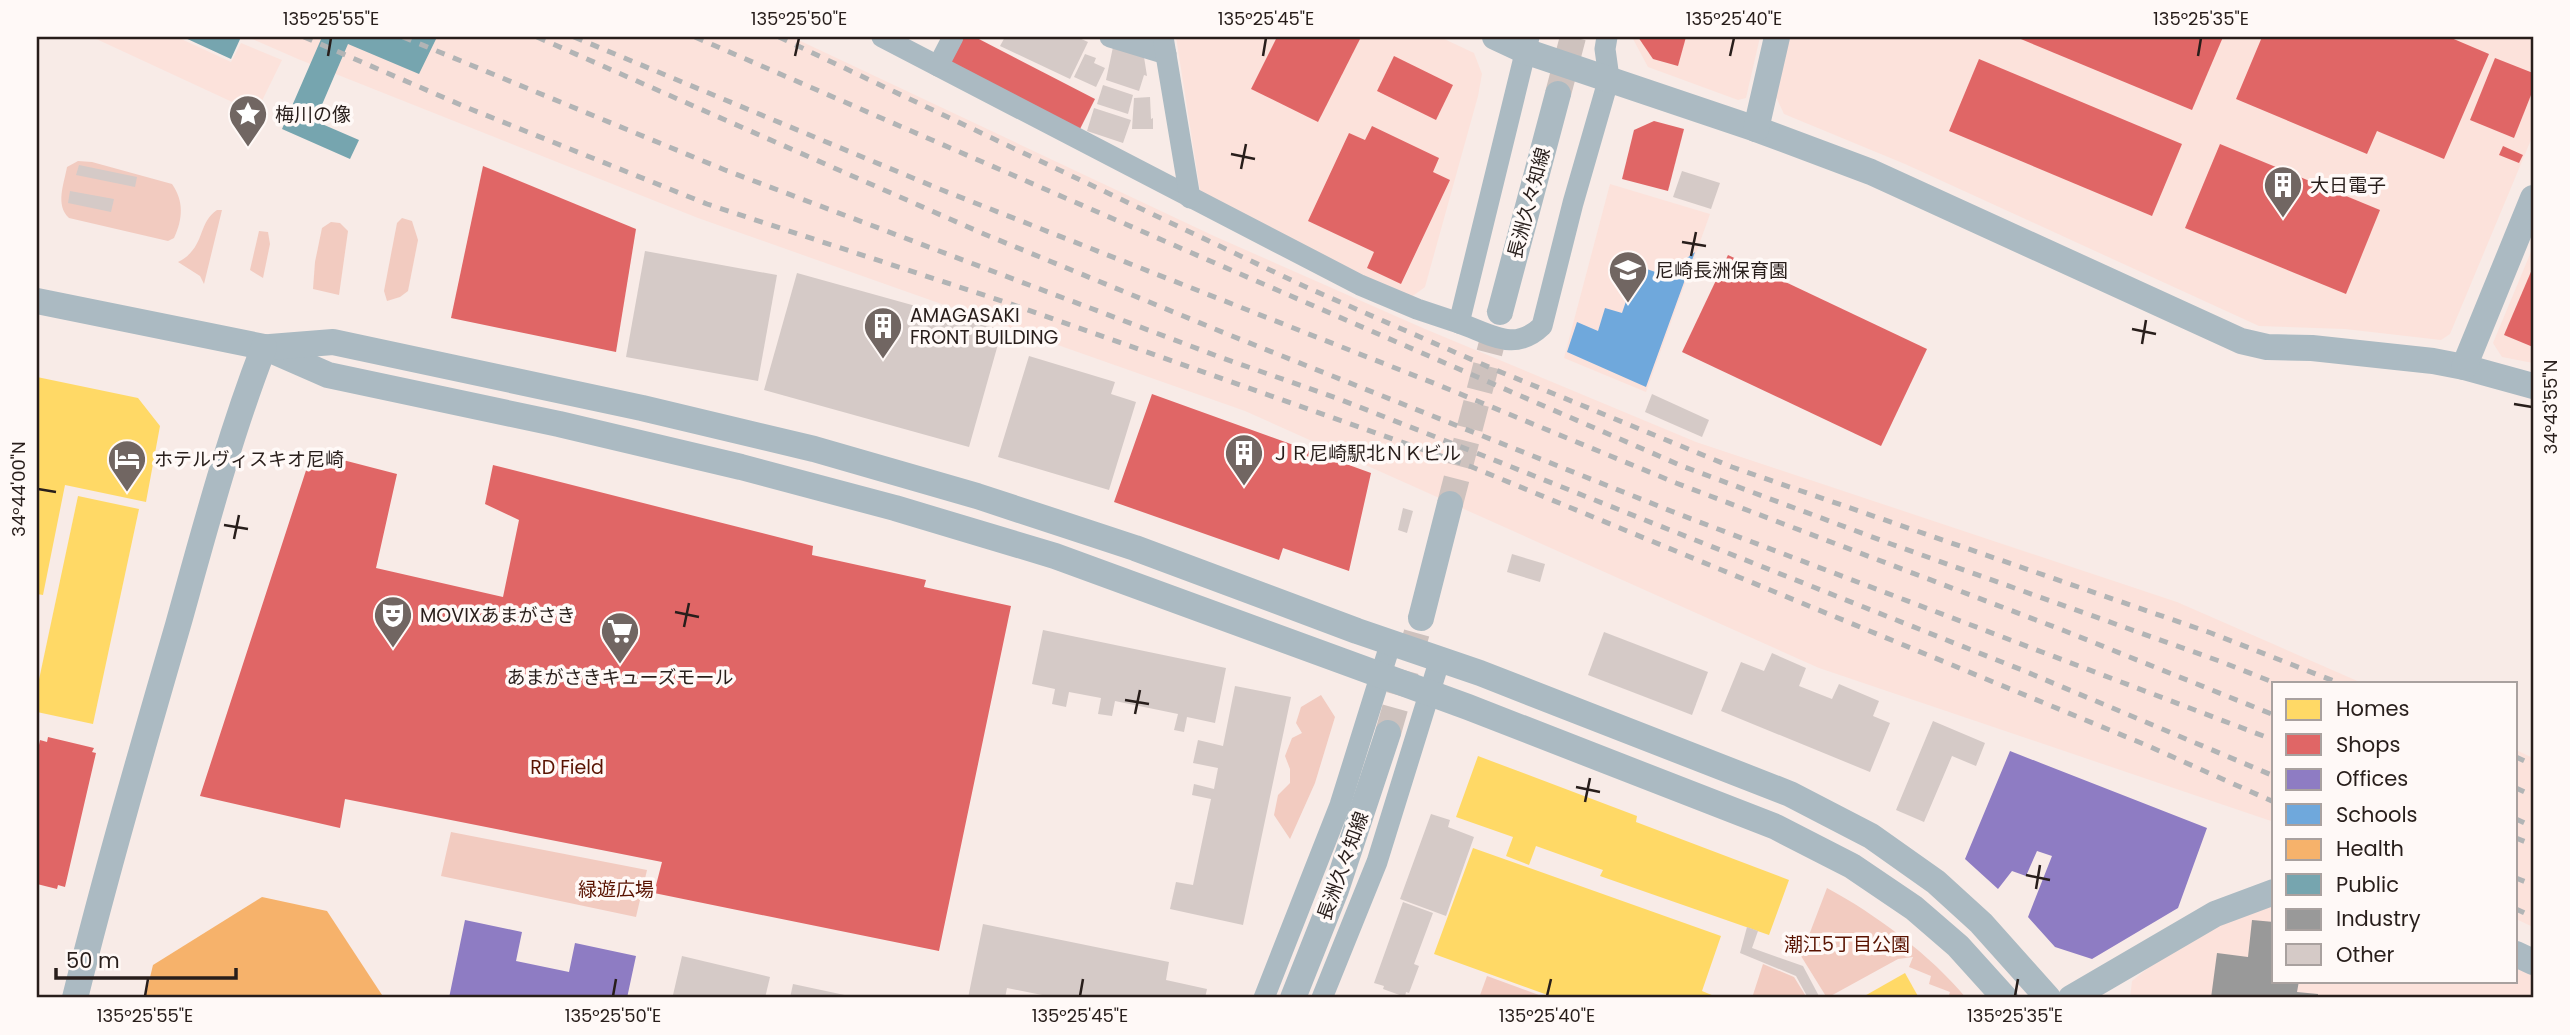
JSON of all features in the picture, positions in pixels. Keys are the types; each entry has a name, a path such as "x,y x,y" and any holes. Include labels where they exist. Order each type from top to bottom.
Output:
{"street":[{"path":"882,37 1360,285 1416,309 1512,341 1531,337 1542,326 1573,203 1609,78 1605,49 1607,37"},
{"path":"938,66 953,37"},
{"path":"1110,37 1164,45 1189,198"},
{"path":"1495,37 1527,44 1609,78 1871,172 2242,341 2267,347 2312,348 2433,361 2533,386"},
{"path":"1756,129 1777,37"},
{"path":"1459,323 1527,44"},
{"name":"長洲久々知線","path":"1500,312 1558,93"},
{"path":"2464,367 2533,198"},
{"path":"37,301 264,347 328,375 559,424 728,464 907,511 1055,556 1429,693 1776,827 1852,866 1914,908 1958,946 2005,998"},
{"path":"264,347 333,342 655,411 814,449 976,496 1135,548 1480,673 1790,794 1871,836 1936,882 1972,915 2048,998"},
{"path":"75,998 104,883 209,514 242,404 264,347"},
{"path":"1421,618 1450,504"},
{"path":"1264,998 1340,805 1391,642"},
{"path":"1322,998 1377,862 1440,659"},
{"name":"長洲久々知線","path":"1293,998 1336,890 1388,733"},
{"path":"2071,998 2215,914 2272,893"}],"shaded area":[{"path":"92,37 177,37 231,62 241,43 282,60 256,113"},
{"path":"248,37 792,37 1214,236 1425,329 1696,442 2177,602 2360,682 2272,682 2272,821 1819,668 1245,411 698,218"},
{"path":"1176,37 1440,37 1474,53 1482,74 1478,96 1425,287 1410,298 1201,197"},
{"path":"1632,37 1760,37 1746,98 1738,100 1648,67"},
{"path":"1790,37 2533,37 2533,135 2450,334 2441,340 2345,329 2259,326 1905,164 1784,114 1776,97"},
{"name":"尼崎長洲保育園","path":"1610,184 1710,214 1646,392 1564,358"},
{"path":"2533,247 2533,363 2502,357 2493,343"},
{"path":"2518,751 2533,758 2533,927 2518,920"},
{"path":"2272,893 2272,982 2518,982 2518,955 2533,962 2533,998 2130,998 2132,981 2215,914"}],"green space":[{"path":"78,161 92,162 172,184 179,197 181,210 174,238 168,241 69,218 62,207 63,187 67,167"},
{"path":"217,210 222,210 204,284 200,276 178,262 193,250 206,222"},
{"path":"402,218 412,221 418,240 408,291 387,301 384,291 397,223"},
{"path":"331,222 340,223 348,231 339,295 313,289 322,228"},
{"path":"259,231 268,232 270,244 263,278 250,270"},
{"path":"1321,695 1335,717 1315,783 1290,839 1274,815 1278,795 1290,783 1290,769 1285,756 1292,738 1302,733 1296,723 1301,707"},
{"name":"緑遊広場","path":"451,832 647,870 636,917 441,876"},
{"name":"潮江5丁目公園","path":"1827,888 1864,910 1919,951 1966,998 1948,998 1950,992 1929,984 1931,976 1909,967 1913,957 1898,959 1827,998 1801,956"},
{"path":"1763,964 1794,977 1807,998 1752,998"},
{"path":"1487,976 1547,998 1479,998"}],"building: Homes":[{"name":"ホテルヴィスキオ尼崎","path":"37,377 138,398 160,426 146,502 65,485 43,595 37,594"},
{"path":"78,496 139,509 93,724 37,712 37,689"},
{"path":"1478,756 1637,816 1636,822 1789,880 1769,935 1600,876 1603,870 1536,846 1529,865 1506,856 1513,837 1456,817"},
{"path":"1473,848 1721,936 1702,991 1719,998 1556,998 1434,954"},
{"path":"1905,973 1919,998 1861,998"}],"building: Shops":[{"path":"964,37 975,37 1095,99 1079,131 950,64"},
{"path":"1277,37 1361,37 1318,122 1251,89"},
{"path":"1638,37 1686,37 1678,66 1653,59"},
{"path":"2016,37 2223,37 2192,110"},
{"path":"2262,37 2449,37 2489,54 2444,159 2377,131 2367,154 2236,99"},
{"path":"1394,56 1453,85 1436,120 1377,91"},
{"path":"2495,58 2533,73 2533,90 2514,138 2470,120"},
{"path":"1979,59 2182,144 2152,216 1949,131"},
{"path":"1654,121 1684,129 1668,191 1622,179 1634,130"},
{"path":"1372,126 1439,158 1433,172 1450,180 1401,284 1367,268 1374,252 1308,221 1349,133 1365,140"},
{"name":"大日電子","path":"2220,144 2380,210 2346,294 2185,228"},
{"path":"2503,146 2523,155 2519,163 2499,155"},
{"path":"483,166 636,229 616,352 451,318"},
{"path":"1728,255 1927,349 1881,446 1682,352"},
{"path":"2533,267 2533,347 2504,335"},
{"name":"ＪＲ尼崎駅北ＮＫビル","path":"1152,394 1371,473 1349,571 1283,548 1279,560 1114,502"},
{"name":"あまがさきキューズモール","path":"312,452 397,474 376,568 503,597 519,520 485,504 493,465 813,546 812,555 926,580 924,587 1011,606 939,951 654,893 662,862 345,799 340,828 200,796"},
{"path":"48,737 94,748 92,752 96,753 65,887 58,885 57,889 37,884 37,755 40,740 47,742"}],"building: Offices":[{"path":"2010,751 2207,828 2178,908 2092,959 2055,947 2028,917 2052,856 2037,851 2026,876 2012,871 1998,889 1965,859"},
{"path":"465,920 522,932 516,961 569,972 575,943 636,956 627,998 449,998"}],"building: Schools":[{"path":"1695,252 1646,387 1567,352 1577,322 1598,331 1605,308 1622,313 1638,266 1664,275"}],"building: Health":[{"path":"262,897 327,911 384,998 145,998 153,965"}],"building: Public":[{"path":"183,37 241,37 231,59"},
{"path":"322,37 437,37 419,74 348,44 315,121 359,140 350,159 282,129"}],"building: Industry":[{"path":"2252,920 2272,922 2272,982 2299,982 2297,992 2318,994 2318,998 2211,998 2217,953 2248,957"}],"building: Other":[{"path":"1005,37 1077,37 1088,42 1070,79 1000,46"},
{"path":"1113,47 1144,57 1147,76 1144,75 1139,91 1106,80"},
{"path":"1085,54 1096,58 1094,63 1105,68 1096,87 1074,77"},
{"path":"1103,85 1133,95 1128,114 1097,104"},
{"path":"1150,97 1153,129 1132,129 1134,98"},
{"path":"1094,108 1131,120 1123,143 1087,131"},
{"path":"79,165 137,177 135,187 76,175"},
{"path":"1682,171 1720,183 1711,209 1673,197"},
{"path":"70,191 114,199 111,212 68,203"},
{"path":"645,251 777,275 758,381 626,357"},
{"name":"AMAGASAKI FRONT BUILDING","path":"797,273 1002,330 969,447 764,390"},
{"path":"1029,356 1115,382 1111,394 1136,402 1109,490 998,457"},
{"path":"1652,394 1709,420 1702,437 1645,412"},
{"path":"1403,508 1413,511 1407,533 1398,530"},
{"path":"1512,554 1545,564 1540,582 1507,572"},
{"path":"1043,630 1226,668 1215,723 1187,717 1184,732 1174,730 1178,714 1115,701 1112,716 1098,714 1101,698 1069,692 1066,707 1052,704 1055,689 1032,684"},
{"path":"1604,632 1708,672 1692,715 1588,675"},
{"path":"1772,653 1806,668 1799,686 1832,699 1839,684 1879,701 1873,716 1890,723 1870,772 1721,711 1741,662 1764,671"},
{"path":"1235,686 1291,697 1243,925 1170,909 1176,882 1193,885 1211,799 1192,795 1194,784 1214,789 1218,768 1193,763 1198,740 1223,746"},
{"path":"1933,721 1985,743 1976,766 1952,756 1924,822 1896,810"},
{"path":"1431,814 1450,820 1448,827 1474,837 1446,916 1400,899"},
{"path":"1403,902 1433,913 1414,964 1419,966 1405,997 1374,983"},
{"path":"983,924 1169,962 1166,980 1207,989 1205,998 1057,998 1007,988 1005,998 968,998"},
{"path":"1747,927 1758,931 1752,948 1803,966 1820,998 1808,998 1796,976 1740,953"},
{"path":"682,956 770,977 765,998 688,998 673,995"},
{"path":"793,984 854,997 854,998 790,998"}],"tunnel":[{"path":"1558,94 1573,37"},
{"path":"1450,504 1500,312"},
{"path":"1388,733 1421,618"}],"railway":[{"path":"304,37 468,108 707,204 1008,303 1472,467 2146,745 2272,801"},
{"path":"403,37 725,170 1217,356 1339,399 1479,454 2022,670 2272,775"},
{"path":"537,37 984,234 1227,334 1681,515 2272,739"},
{"path":"574,37 937,188 1436,384 1676,483 2065,631 2272,714"},
{"path":"695,37 1682,466 2272,682"},
{"path":"779,37 1308,288 1491,368 1732,467 2211,633 2336,682"},
{"path":"2518,758 2533,765"},
{"path":"2518,789 2533,796"},
{"path":"2518,820 2533,827"},
{"path":"2518,839 2533,845"},
{"path":"2518,879 2533,885"},
{"path":"2518,910 2533,917"}],"place":[{"name":"梅川の像","path":"248,148"},
{"name":"大日電子","path":"2283,219"},
{"name":"尼崎長洲保育園","path":"1628,304"},
{"name":"AMAGASAKI FRONT BUILDING","path":"883,360"},
{"name":"ＪＲ尼崎駅北ＮＫビル","path":"1244,487"},
{"name":"ホテルヴィスキオ尼崎","path":"127,493"},
{"name":"MOVIXあまがさき","path":"393,649"},
{"name":"あまがさきキューズモール","path":"620,665"}],"park label":[{"name":"RD Field","path":"567,767"}]}
